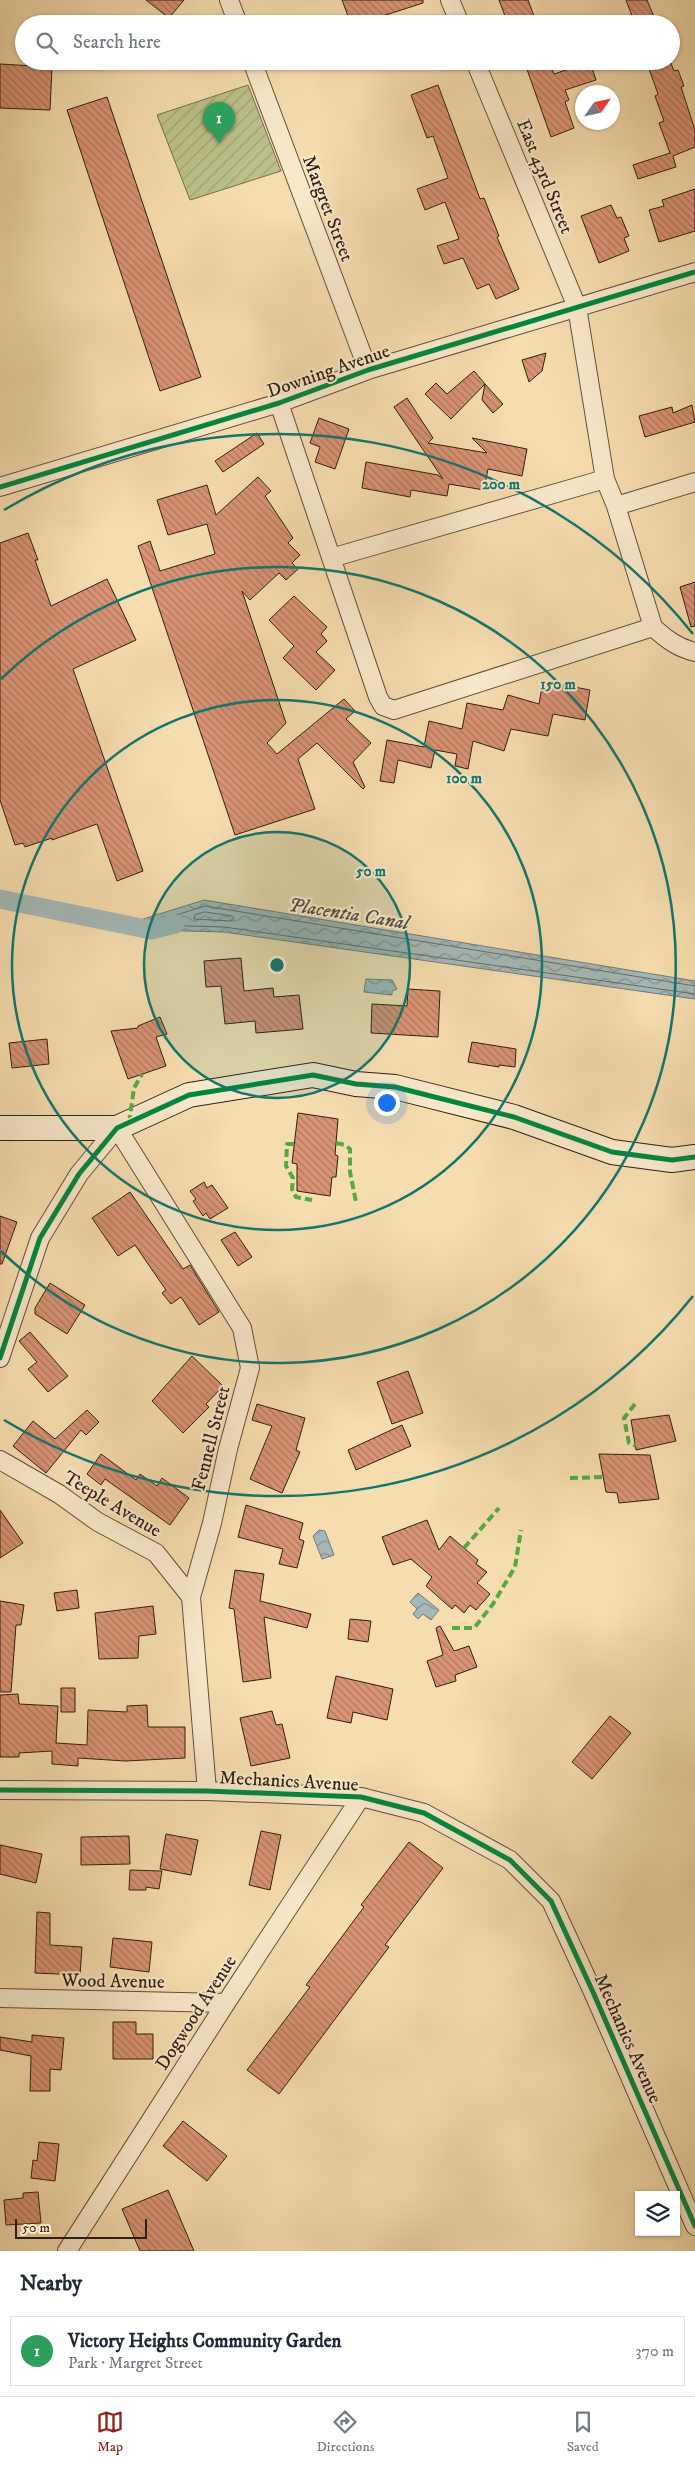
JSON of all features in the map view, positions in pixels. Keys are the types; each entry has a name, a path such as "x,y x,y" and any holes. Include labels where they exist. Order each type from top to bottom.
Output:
{"street":[{"path":"229,0 235,15"},
{"path":"450,0 456,15"},
{"name":"Margret Street","path":"255,70 368,370"},
{"name":"East 43rd Street","path":"479,70 577,308 605,479 616,506 653,627"},
{"name":"Downing Avenue","path":"0,487 279,403 368,370 695,272"},
{"path":"279,403 378,697 383,706 394,710 653,627 683,649 695,652"},
{"path":"331,558 605,479"},
{"path":"616,506 695,482"},
{"path":"0,1128 117,1128 189,1095 313,1075 356,1084 395,1088 514,1117 612,1152 672,1160 695,1157"},
{"path":"0,1358 40,1238 79,1174 117,1128"},
{"name":"Fennell Street","path":"117,1128 242,1328 250,1368 191,1597 207,1791"},
{"name":"Teeple Avenue","path":"0,1460 59,1494 98,1522 156,1553 191,1597"},
{"name":"Mechanics Avenue","path":"0,1790 207,1791 362,1797 424,1813 510,1860 551,1901 594,1992 695,2226"},
{"name":"Dogwood Avenue","path":"67,2251 226,2003 362,1797"},
{"name":"Wood Avenue","path":"0,1998 226,2003"}],"green space":[{"path":"248,85 281,171 190,200 157,115"}],"water":[{"path":"0,897 140,920 204,900 695,981 695,999 224,932 151,930 0,899"},
{"path":"366,979 392,980 397,989 392,991 392,995 364,992"},
{"path":"319,1530 325,1531 334,1555 322,1559 313,1536"},
{"path":"418,1593 439,1610 431,1620 423,1614 418,1619 413,1614 417,1609 410,1602"}],"building":[{"path":"146,0 184,0 172,15 165,15"},
{"path":"342,0 423,0 423,3 386,15 348,15"},
{"path":"499,0 528,0 534,15 505,15"},
{"path":"626,0 647,0 653,15 632,15"},
{"path":"0,64 15,65 15,70 52,70 50,110 0,108"},
{"path":"527,70 552,70 554,74 566,70 593,70 596,80 575,85 575,87 565,90 569,100 565,102 574,128 551,137"},
{"path":"649,70 678,70 684,86 681,87 695,130 695,147 673,156 676,167 638,179 633,165 670,153 659,123 664,121 655,96 658,94"},
{"path":"438,85 480,199 484,198 499,236 497,237 519,289 496,299 489,284 477,289 463,258 444,264 437,246 459,239 445,202 425,210 417,189 448,178 433,136 427,138 411,95"},
{"path":"107,97 201,377 160,391 67,110"},
{"path":"695,189 695,231 659,242 649,210 664,206 662,200"},
{"path":"611,205 617,218 621,217 629,236 624,238 629,251 599,263 581,216"},
{"path":"546,353 542,371 529,382 522,360"},
{"path":"474,371 485,384 451,419 425,394 436,383 447,394"},
{"path":"485,384 503,404 493,413 482,400"},
{"path":"407,398 433,438 428,443 487,453 472,438 527,449 522,476 488,469 484,490 449,484 447,496 411,490 410,497 362,488 366,462 438,475 443,479 394,407"},
{"path":"692,405 695,422 645,437 639,416 672,407 673,413"},
{"path":"319,418 349,429 335,469 315,462 320,447 310,443"},
{"path":"257,433 264,444 223,472 215,461"},
{"path":"258,477 271,491 265,496 293,538 288,543 300,555 292,563 298,569 286,580 279,573 250,600 242,591 286,723 267,743 277,754 344,699 355,711 346,719 371,743 353,762 365,787 363,789 317,743 298,759 315,809 235,835 138,546 150,541 160,571 215,554 207,524 168,535 157,500 207,485 216,515"},
{"path":"28,533 51,606 107,579 136,640 73,669 143,871 117,881 97,824 52,840 52,838 25,847 23,843 15,845 0,800 0,543"},
{"path":"695,582 695,626 691,627 680,587"},
{"path":"294,596 327,627 321,634 327,641 316,652 335,670 316,690 283,658 294,646 269,620"},
{"path":"543,681 590,690 585,720 553,714 548,736 511,729 504,751 473,741 468,769 455,766 457,754 435,750 431,768 398,760 394,783 380,781 387,740 424,747 429,721 462,729 467,703 503,710 508,695 539,704"},
{"path":"241,958 244,991 273,988 274,997 299,995 303,1029 256,1033 255,1021 225,1024 221,986 206,987 204,961"},
{"path":"408,989 440,991 438,1037 371,1033 372,1004 407,1006"},
{"path":"160,1017 167,1034 156,1037 166,1066 128,1079 111,1031 138,1028 138,1026"},
{"path":"47,1039 49,1064 12,1068 9,1043"},
{"path":"472,1042 516,1049 515,1067 499,1065 499,1067 468,1062"},
{"path":"298,1113 338,1119 335,1155 338,1156 336,1177 332,1177 330,1196 297,1191 297,1164 292,1163"},
{"path":"204,1182 207,1188 212,1185 228,1208 210,1219 206,1213 203,1216 193,1201 196,1199 190,1191"},
{"path":"130,1192 183,1269 190,1265 219,1312 199,1325 181,1297 171,1304 162,1293 166,1290 135,1245 118,1256 92,1218"},
{"path":"0,1216 17,1222 2,1264 0,1264"},
{"path":"235,1232 252,1257 238,1266 221,1240"},
{"path":"50,1283 85,1305 67,1334 35,1314 35,1308"},
{"path":"30,1332 68,1376 48,1392 28,1369 37,1362 19,1341"},
{"path":"192,1356 223,1386 206,1404 209,1407 183,1433 152,1401"},
{"path":"408,1371 423,1413 392,1424 377,1382"},
{"path":"257,1404 305,1418 296,1450 300,1452 282,1493 250,1479 272,1426 252,1420"},
{"path":"87,1410 99,1422 86,1435 81,1430 46,1473 13,1446 33,1421 55,1439"},
{"path":"669,1415 676,1441 636,1450 631,1420"},
{"path":"402,1425 411,1446 356,1470 348,1450"},
{"path":"101,1454 136,1480 140,1474 157,1486 162,1478 189,1498 170,1525 105,1479 101,1485 87,1474"},
{"path":"599,1454 650,1455 659,1499 619,1503 617,1493 606,1492"},
{"path":"246,1505 303,1523 299,1539 304,1541 297,1568 279,1564 283,1549 238,1537"},
{"path":"0,1510 23,1543 0,1558"},
{"path":"427,1520 439,1550 450,1536 478,1560 476,1564 487,1572 477,1583 490,1594 476,1610 470,1605 464,1613 455,1605 452,1609 426,1586 432,1577 411,1559 393,1565 382,1537"},
{"path":"235,1570 264,1574 260,1601 311,1614 307,1628 264,1617 271,1678 243,1682 234,1609 229,1608"},
{"path":"77,1590 79,1608 57,1611 54,1593"},
{"path":"0,1601 24,1605 21,1625 16,1625 11,1692 0,1692"},
{"path":"153,1606 156,1634 139,1636 138,1658 99,1659 95,1613"},
{"path":"350,1619 371,1621 368,1642 348,1639"},
{"path":"440,1626 454,1651 469,1646 477,1667 455,1675 456,1681 436,1687 427,1661 443,1655 436,1628"},
{"path":"336,1676 393,1689 387,1720 353,1712 351,1723 327,1718"},
{"path":"61,1688 75,1688 75,1712 61,1712"},
{"path":"18,1694 19,1704 58,1706 56,1743 87,1745 88,1710 127,1712 127,1706 147,1705 148,1727 185,1727 185,1758 125,1761 78,1758 78,1766 52,1764 52,1751 19,1753 19,1757 0,1757 0,1695"},
{"path":"272,1711 276,1725 282,1724 290,1758 251,1766 240,1718"},
{"path":"610,1716 631,1733 592,1779 572,1762"},
{"path":"261,1831 281,1835 270,1890 249,1885"},
{"path":"166,1834 198,1840 191,1875 160,1869"},
{"path":"129,1836 130,1864 81,1865 81,1837"},
{"path":"409,1842 443,1868 385,1945 389,1947 279,2094 247,2070 310,1987 306,1985 364,1907 361,1905"},
{"path":"0,1845 42,1854 36,1883 0,1874"},
{"path":"130,1870 162,1871 159,1889 146,1887 146,1890 129,1890"},
{"path":"37,1912 50,1913 50,1945 82,1947 80,1975 35,1973"},
{"path":"113,1938 152,1942 149,1972 110,1967"},
{"path":"113,2022 136,2022 136,2034 153,2034 153,2059 113,2059"},
{"path":"32,2035 64,2038 61,2070 50,2069 50,2091 30,2091 31,2056 0,2050 0,2037 32,2042"},
{"path":"183,2121 227,2156 207,2181 163,2146"},
{"path":"39,2142 59,2144 55,2181 31,2178 33,2160 37,2161"},
{"path":"168,2190 194,2251 140,2251 122,2209"},
{"path":"38,2192 41,2223 6,2225 4,2200 23,2198 23,2193"}],"waterway":[{"name":"Placentia Canal","path":"0,899 151,930 175,924"}],"marked path":[{"path":"129,1123 134,1088 142,1074"},
{"path":"336,1143 345,1145 350,1149 350,1172 356,1202"},
{"path":"294,1144 287,1144 286,1166 293,1178 292,1189 296,1197 312,1200"},
{"path":"635,1404 624,1418 629,1443 636,1446"},
{"path":"570,1478 603,1477"},
{"path":"464,1548 499,1508"},
{"path":"452,1628 474,1628 493,1604 515,1567 521,1530"}],"cycle path":[{"path":"0,487 279,403 368,370 695,272"},
{"path":"0,1358 40,1238 79,1174 117,1128 189,1095 313,1075 356,1084 395,1087 514,1117 612,1152 672,1160 695,1157"},
{"path":"0,1790 207,1791 361,1797 424,1813 510,1860 551,1901 593,1992 695,2226"}],"place":[{"name":"Victory Heights Community Garden","path":"219,143"}]}
